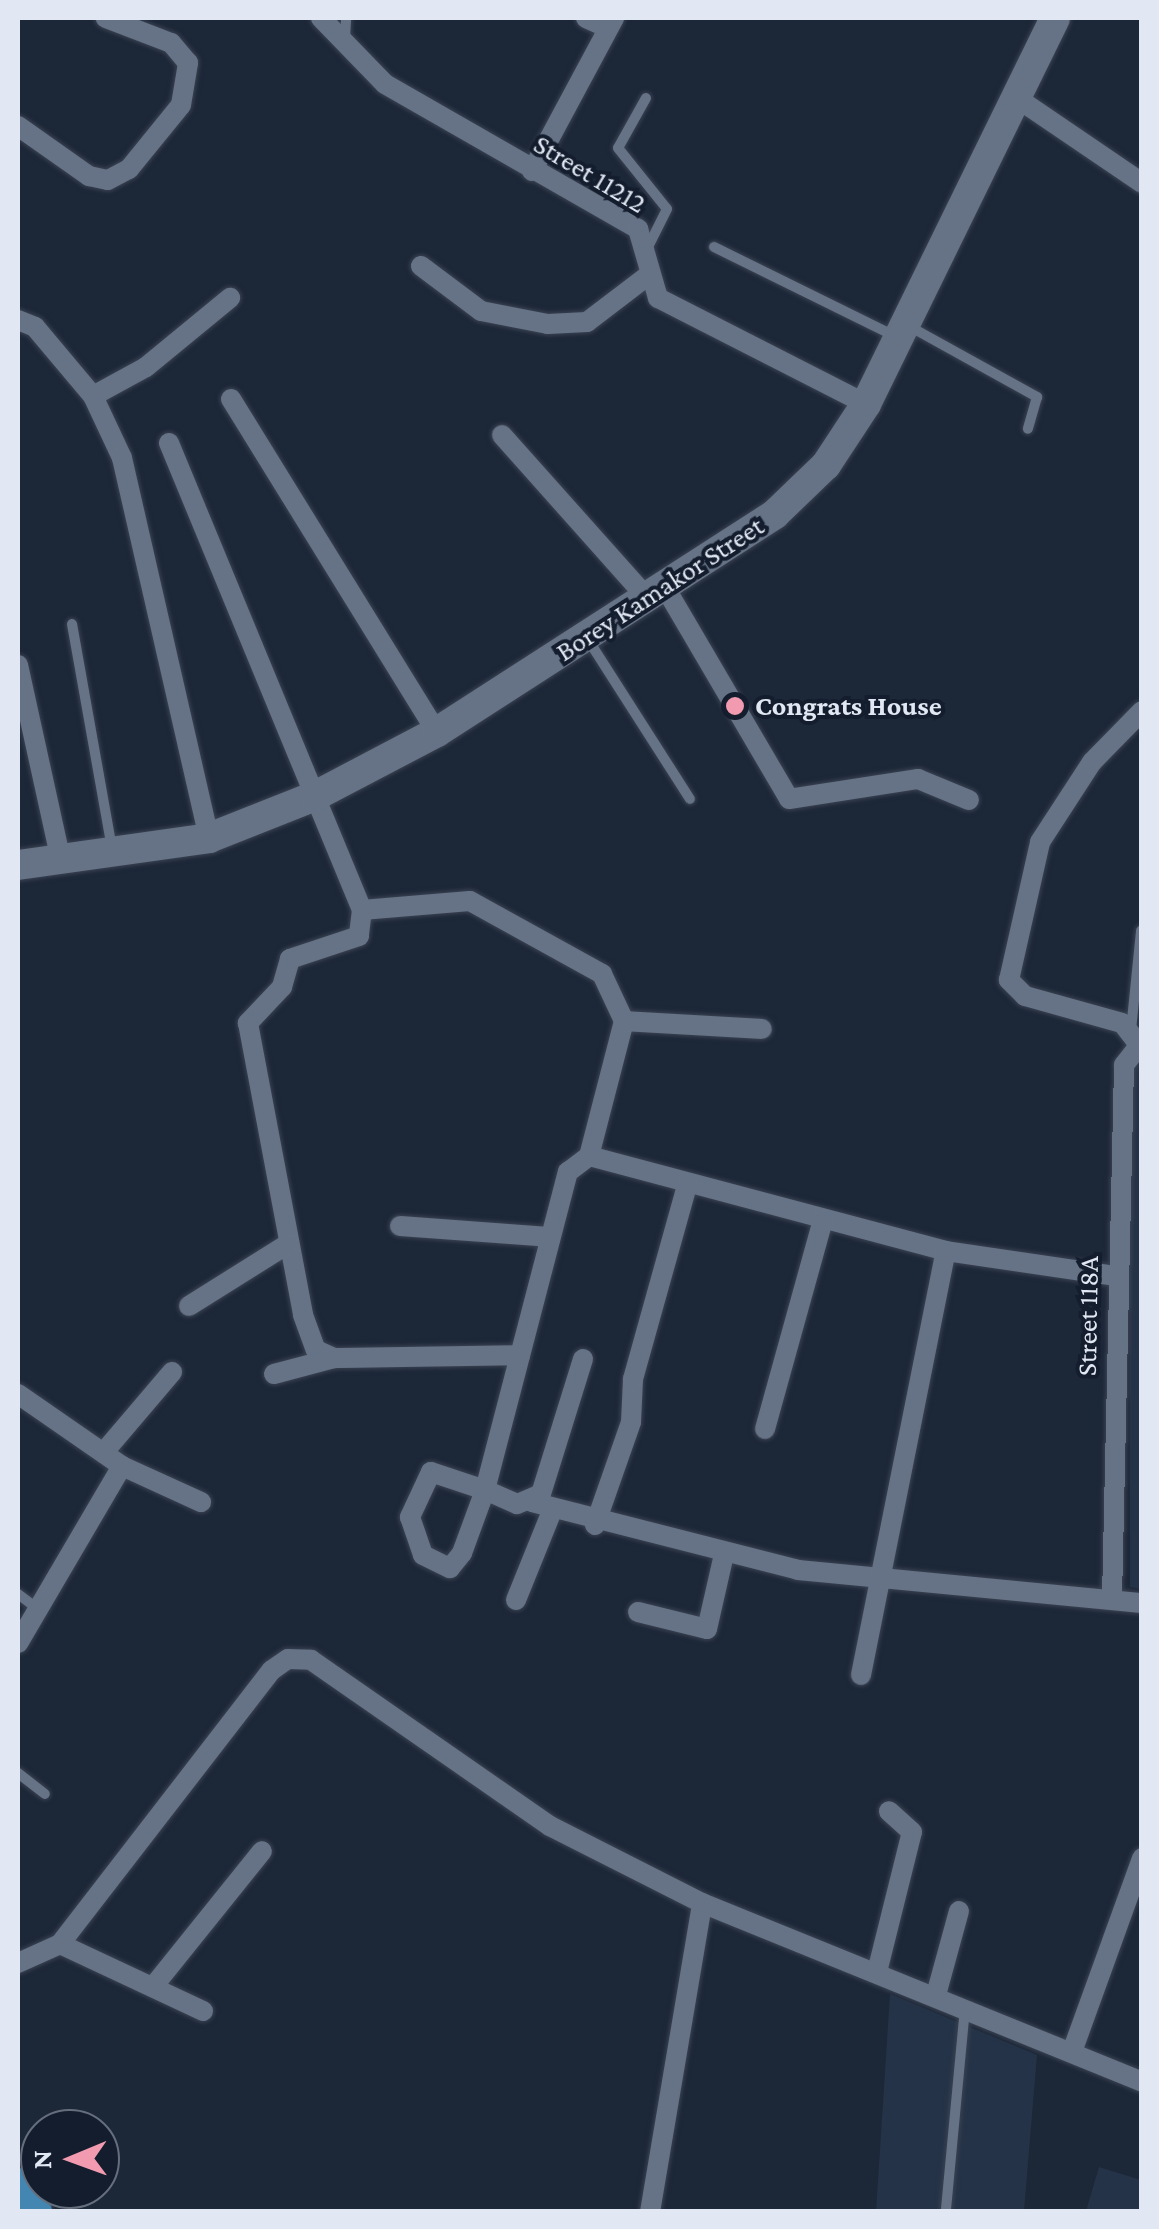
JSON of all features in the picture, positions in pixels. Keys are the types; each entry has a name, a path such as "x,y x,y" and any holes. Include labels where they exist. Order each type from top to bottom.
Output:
{"main road":[{"name":"Borey Kamakor Street","path":"18,865 114,855 209,838 315,796 437,732 658,594 775,514 826,465 866,404 1055,18"},
{"path":"18,2184 36,2212"}],"street":[{"path":"18,126 89,176 108,180 130,169 181,105 188,63 171,42 106,18"},
{"name":"Street 11212","path":"321,18 345,50 532,172 638,229 647,250 646,277"},
{"path":"532,172 611,23 586,18"},
{"path":"1014,96 1142,183"},
{"path":"421,266 480,311 548,324 587,322 646,277 658,298 866,404"},
{"path":"93,396 146,367 230,298"},
{"path":"18,320 35,327 93,396 122,458 209,838"},
{"path":"232,399 437,732"},
{"path":"502,435 658,594 789,799 918,779 969,800"},
{"path":"169,443 362,910 350,946 299,952 248,1023 308,1334 334,1358"},
{"path":"18,665 61,861"},
{"path":"1137,1038 1025,996 1009,980 1040,842 1092,762 1142,711"},
{"path":"362,910 470,901 602,974 624,1021 590,1156 568,1172 484,1490 450,1568 423,1555 410,1517 431,1472 484,1490 532,1502 595,1525 876,1583 1142,1603"},
{"path":"624,1021 762,1029"},
{"name":"Street 118A","path":"1112,1599 1115,1276 1124,1065 1137,1038"},
{"path":"590,1156 687,1185 946,1251 1115,1276"},
{"path":"595,1525 631,1422 633,1378 687,1185"},
{"path":"765,1429 822,1220"},
{"path":"400,1226 549,1237"},
{"path":"190,1306 288,1244"},
{"path":"861,1675 876,1583 946,1251"},
{"path":"274,1374 334,1358 520,1354"},
{"path":"532,1502 583,1359"},
{"path":"104,1452 172,1372"},
{"path":"18,1394 122,1466 201,1502"},
{"path":"18,1643 122,1466"},
{"path":"516,1600 552,1511"},
{"path":"638,1612 707,1629 724,1554"},
{"path":"18,1963 60,1944 288,1658 310,1660 382,1704 550,1826 702,1903 1141,2078"},
{"path":"877,1972 912,1832 889,1811"},
{"path":"156,1984 262,1850"},
{"path":"1073,2050 1142,1858"},
{"path":"650,2212 702,1903"},
{"path":"936,1995 958,1910"},
{"path":"60,1944 156,1984 203,2011"}],"lane":[{"path":"345,50 346,18"},
{"path":"646,98 618,148 667,209 647,250"},
{"path":"714,247 1024,386 1039,407 1028,429"},
{"path":"72,624 114,855"},
{"path":"586,637 690,799"},
{"path":"1137,1038 1141,931"},
{"path":"18,1594 38,1609"},
{"path":"18,1773 45,1794"},
{"path":"946,2209 966,2006"}],"shaded area":[{"path":"1141,1053 1141,1589 1130,1587 1129,1072"},
{"path":"890,1994 1037,2055 1024,2211 876,2212"},
{"path":"1099,2167 1141,2180 1141,2211 1086,2211"}],"place":[{"name":"Congrats House","path":"735,706"}]}
